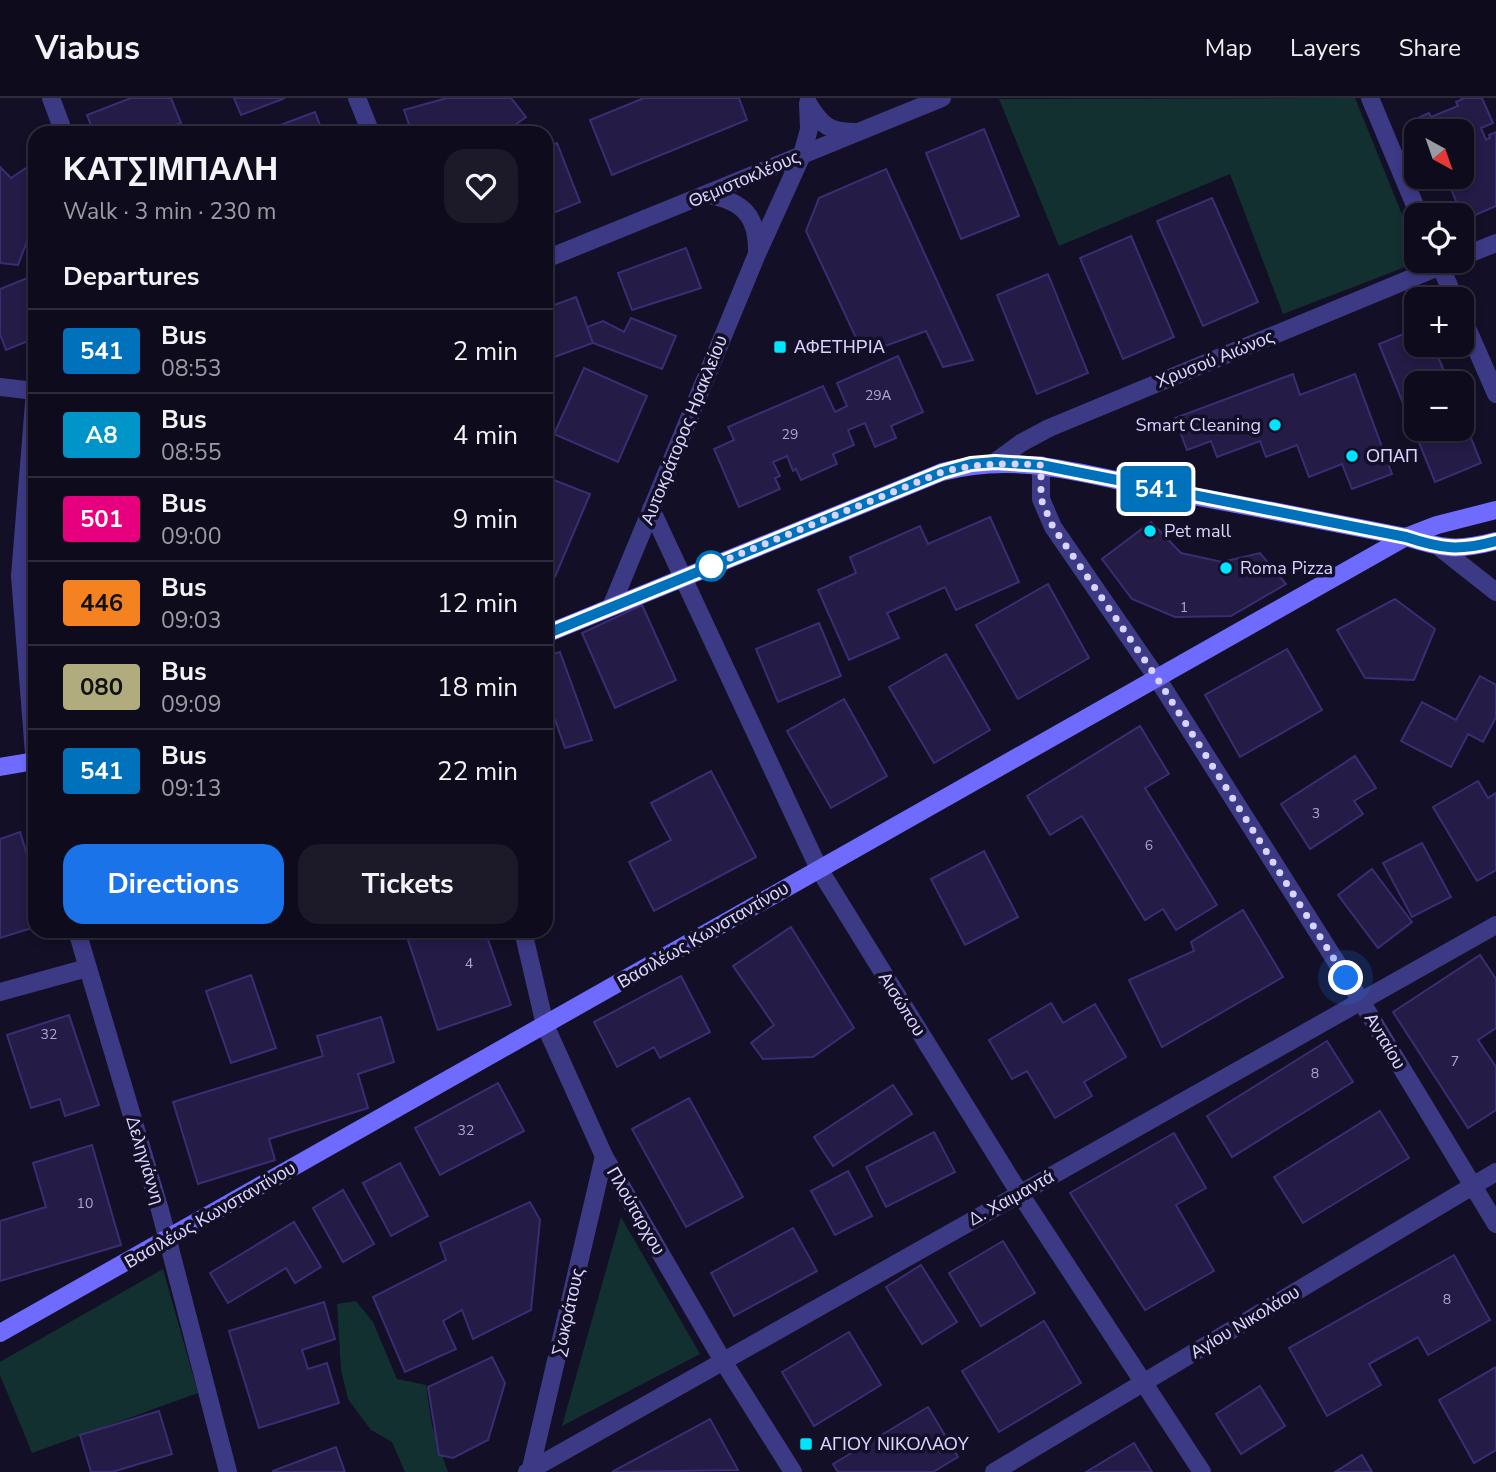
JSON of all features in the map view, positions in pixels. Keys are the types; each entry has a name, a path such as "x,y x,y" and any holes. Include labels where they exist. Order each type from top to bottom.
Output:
{"street":[{"path":"51,98 61,126"},
{"path":"357,98 368,126"},
{"name":"Θεμιστοκλέους","path":"553,256 942,98"},
{"path":"1370,98 1414,203"},
{"name":"Αυτοκράτορος Ηρακλείου","path":"807,101 819,122 838,132 859,132"},
{"name":"Αυτοκράτορος Ηρακλείου","path":"611,607 757,254 802,155 809,130 807,101"},
{"path":"708,195 730,199 747,212 757,232 757,254"},
{"path":"1474,252 1496,243"},
{"name":"Χρυσού Αιώνος","path":"995,462 1021,443 1049,428 1418,273"},
{"path":"1474,344 1496,394"},
{"path":"0,387 28,390"},
{"path":"553,631 942,472 971,464 995,462 1041,465 1406,537 1439,547 1475,547 1496,541"},
{"name":"Ανταίου","path":"1041,465 1041,499 1053,527 1157,678 1361,1001 1496,1224"},
{"path":"28,477 20,576 28,676"},
{"name":"Αισώπου","path":"651,509 819,869 1020,1194 1202,1472"},
{"name":"Βασιλέως Κωνσταντίνου","path":"0,1333 1406,537 1437,524 1496,510"},
{"path":"1439,547 1496,592"},
{"path":"0,767 28,764"},
{"name":"Δ. Χαιμαντά","path":"530,1471 1496,925"},
{"name":"Δεληγιάννη","path":"79,938 168,1238 228,1472"},
{"name":"Πλούταρχου","path":"525,938 545,1025 604,1156 723,1361 793,1472"},
{"path":"0,992 88,968"},
{"name":"Σωκράτους","path":"530,1471 604,1156"},
{"name":"Αγίου Νικολάου","path":"994,1472 1496,1172"}],"green space":[{"path":"1355,98 1404,219 1404,268 1283,314 1230,174 1059,246 999,99"},
{"path":"621,1217 700,1354 562,1426"},
{"path":"163,1269 198,1393 32,1453 0,1375 0,1362"},
{"path":"356,1301 373,1322 397,1379 426,1385 432,1426 448,1472 405,1472 392,1442 371,1430 348,1399 341,1370 337,1304"}],"building":[{"path":"131,98 171,98 181,123 173,126 91,126 87,115"},
{"path":"234,98 285,98 241,115"},
{"path":"447,98 511,98 526,117 514,126 410,126 404,110"},
{"path":"644,98 739,98 747,120 612,175 590,120"},
{"path":"1464,98 1482,98 1493,123 1481,128 1486,140 1496,132 1496,206 1474,216 1474,203 1457,203 1451,189 1474,189 1474,119 1420,117 1429,113 1431,117 1458,106 1456,102"},
{"path":"315,112 320,126 278,126"},
{"path":"984,129 1019,216 961,239 926,153"},
{"path":"557,143 580,202 553,213 553,145"},
{"path":"0,167 11,178 28,167 28,239 18,265 0,263"},
{"path":"886,169 973,360 943,367 926,331 877,349 858,342 806,231 819,198"},
{"path":"1212,198 1258,302 1203,326 1157,221"},
{"path":"1131,236 1174,337 1123,359 1080,258"},
{"path":"686,248 701,288 632,310 618,273"},
{"path":"1048,274 1088,373 1037,394 997,295"},
{"path":"28,278 28,341 6,350 0,334 0,289"},
{"path":"576,297 593,343 553,357 553,305"},
{"path":"631,318 676,336 662,369 593,343 587,327 603,321 624,332"},
{"path":"1404,334 1404,357 1438,357 1444,371 1404,371 1404,406 1379,344"},
{"path":"898,356 923,412 891,426 896,438 875,447 865,423 848,430 854,445 833,454 837,464 801,480 796,469 793,471 787,456 773,462 780,476 775,478 780,489 739,507 714,449 734,440 728,427 823,386 835,412 847,406 837,383"},
{"path":"584,368 647,396 618,462 554,434"},
{"path":"1293,374 1300,395 1355,374 1392,474 1352,489 1342,464 1309,477 1297,445 1266,457 1260,441 1217,457 1211,441 1187,450 1175,418"},
{"path":"1418,441 1472,441 1481,463 1435,482"},
{"path":"553,480 590,494 553,578"},
{"path":"990,517 1019,582 956,610 945,587 887,613 899,638 849,660 818,590 856,573 850,557 920,526 928,544"},
{"path":"1151,522 1181,553 1222,562 1260,553 1286,584 1231,616 1175,617 1132,599 1102,559"},
{"path":"1048,584 1089,658 1018,699 976,625"},
{"path":"1395,599 1435,629 1414,680 1365,678 1337,630"},
{"path":"642,605 676,680 615,708 582,633"},
{"path":"819,623 841,676 778,702 756,649"},
{"path":"1287,649 1322,710 1240,757 1205,695"},
{"path":"560,652 592,740 565,748 553,714 553,654"},
{"path":"946,654 990,730 934,763 889,687"},
{"path":"1480,676 1496,685 1496,717 1483,742 1468,734 1451,767 1401,741 1422,702 1456,720"},
{"path":"844,699 887,776 831,808 787,731"},
{"path":"1140,726 1169,774 1145,788 1217,905 1176,930 1163,909 1145,920 1082,816 1050,835 1027,796"},
{"path":"1355,756 1376,788 1354,801 1363,814 1310,849 1281,804"},
{"path":"711,771 756,857 654,911 629,862 671,840 651,803"},
{"path":"1478,781 1488,798 1496,793 1496,870 1477,881 1433,807"},
{"path":"20,832 28,858 28,929 0,938 0,839"},
{"path":"1422,843 1451,897 1412,917 1383,863"},
{"path":"984,851 1018,917 965,945 931,879"},
{"path":"1372,869 1412,922 1378,948 1338,895"},
{"path":"1243,910 1283,977 1162,1047 1129,980 1194,951 1191,942"},
{"path":"791,927 854,1028 813,1057 763,1059 751,1043 774,1025 733,966"},
{"path":"407,938 487,938 511,1005 438,1030"},
{"path":"1480,955 1496,979 1496,1028 1478,1040 1496,1067 1496,1110 1468,1128 1393,1012"},
{"path":"251,975 276,1048 231,1063 206,991"},
{"path":"681,976 710,1032 660,1058 654,1047 617,1067 594,1022"},
{"path":"1051,1003 1063,1023 1095,1004 1126,1057 1084,1082 1092,1096 1055,1118 1027,1071 1012,1079 989,1040"},
{"path":"69,1015 99,1105 65,1116 60,1099 31,1108 7,1035"},
{"path":"381,1017 394,1062 358,1074 368,1108 269,1139 275,1160 198,1184 173,1102 323,1056 317,1036"},
{"path":"1327,1041 1353,1082 1232,1157 1207,1116"},
{"path":"498,1083 524,1131 440,1175 415,1128"},
{"path":"893,1085 912,1114 833,1166 814,1137"},
{"path":"689,1098 743,1197 686,1227 632,1129"},
{"path":"1380,1111 1409,1158 1303,1223 1274,1177"},
{"path":"934,1132 955,1172 886,1207 866,1167"},
{"path":"1174,1133 1206,1188 1176,1205 1214,1271 1145,1310 1070,1193"},
{"path":"92,1145 121,1245 0,1281 0,1221 46,1207 33,1163"},
{"path":"400,1163 428,1216 391,1236 363,1183"},
{"path":"848,1171 872,1216 835,1235 811,1191"},
{"path":"343,1190 374,1244 343,1262 313,1208"},
{"path":"530,1202 540,1220 531,1310 473,1339 462,1310 443,1321 456,1349 405,1372 373,1297 446,1260 440,1243"},
{"path":"294,1222 321,1267 295,1283 286,1268 228,1303 210,1273"},
{"path":"793,1228 817,1271 734,1316 711,1273"},
{"path":"1003,1241 1035,1293 981,1326 949,1273"},
{"path":"1454,1255 1490,1320 1428,1355 1418,1337 1369,1364 1381,1385 1327,1416 1289,1348"},
{"path":"921,1265 957,1322 922,1344 886,1287"},
{"path":"324,1302 335,1339 302,1350 308,1369 327,1363 339,1403 259,1428 229,1331"},
{"path":"1044,1321 1081,1383 999,1432 962,1371"},
{"path":"849,1332 881,1385 814,1426 782,1372"},
{"path":"492,1357 505,1383 488,1440 453,1458 439,1455 428,1387"},
{"path":"1496,1367 1496,1450 1474,1463 1439,1400"},
{"path":"1260,1386 1285,1426 1241,1454 1216,1414"},
{"path":"928,1407 958,1457 933,1472 838,1472 833,1464"},
{"path":"159,1411 172,1454 112,1472 91,1472 80,1435"},
{"path":"710,1419 738,1470 612,1472"},
{"path":"1134,1443 1152,1472 1086,1472"},
{"path":"336,1447 345,1472 273,1472 273,1471"},
{"path":"1362,1455 1372,1472 1335,1472"}],"bus line":[{"name":"541","path":"553,631 942,472 971,464 995,462 1062,468 1126,483 1406,537 1439,547 1475,547 1496,541"}],"place":[{"name":"ΑΦΕΤΗΡΙΑ","path":"780,347"},
{"name":"Smart Cleaning","path":"1275,425"},
{"name":"ΟΠΑΠ","path":"1352,456"},
{"name":"Pet mall","path":"1150,531"},
{"name":"Roma Pizza","path":"1226,568"},
{"name":"ΑΓΙΟΥ ΝΙΚΟΛΑΟΥ","path":"806,1444"}],"route":[{"path":"711,566 703,569 942,472 971,464 995,462 1041,465 1041,499 1053,527 1157,678 1346,978"}]}
